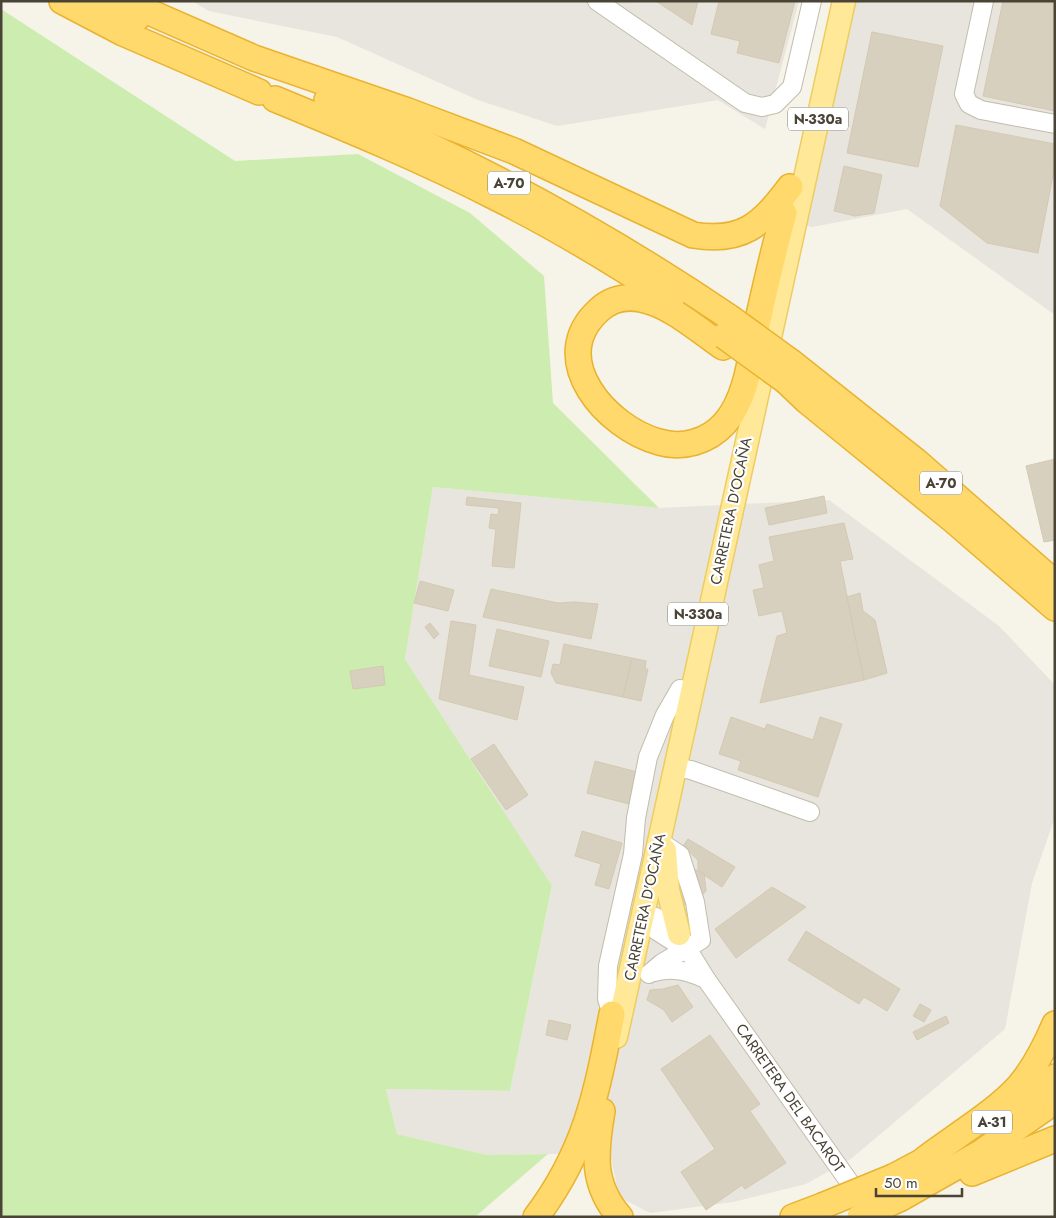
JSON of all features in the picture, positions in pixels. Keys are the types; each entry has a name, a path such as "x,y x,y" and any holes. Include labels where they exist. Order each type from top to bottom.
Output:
{"highway":[{"name":"A-70","path":"62,1 123,33 268,86 389,126 529,194 630,251 725,333 798,385 917,462 1055,582"},
{"name":"A-70","path":"103,1 171,34 268,86"},
{"path":"124,1 254,58 408,111 514,151 693,235 724,237 743,233 760,223 790,187"},
{"path":"725,333 656,304 629,298 617,300 603,306 591,317 584,329 579,346 580,363 585,380 597,402 610,416 631,432 667,445 698,442 713,434 725,424 741,396 784,213"},
{"name":"A-70","path":"798,385 1055,608"},
{"path":"798,385 882,422 1055,570"},
{"path":"1022,581 1041,607 1055,620"},
{"path":"536,1217 568,1169 580,1144 598,1089 613,1007"},
{"path":"925,1159 1002,1102 1020,1084 1036,1062 1055,1024"},
{"path":"613,1051 600,1124 597,1157 600,1182 606,1198 620,1217"},
{"name":"A-31","path":"860,1217 897,1188 925,1159 964,1140 1024,1101 1055,1076"},
{"name":"A-31","path":"793,1217 822,1206 897,1188 982,1152 1055,1101"},
{"path":"897,1188 939,1188 993,1163 1055,1139"}],"main road":[{"name":"CARRETERA D'OCAÑA","path":"613,1007 678,699 747,402 784,213 831,1"},
{"name":"CARRETERA D'OCAÑA","path":"613,1051 844,1"},
{"path":"613,1007 635,924 642,918 638,908 673,752 678,699"},
{"path":"675,767 665,845 665,870 668,890 682,941"},
{"path":"613,1051 623,1036 634,988 649,974"}],"street":[{"path":"597,1 745,102 762,107 775,104 792,87 812,1"},
{"path":"984,1 964,94 968,104 980,110 1055,124"},
{"path":"675,767 691,770 810,812"},
{"name":"CARRETERA DEL BACAROT","path":"642,918 662,919 674,927 706,979 874,1217"},
{"path":"649,974 682,941"},
{"path":"649,974 674,969 683,970 706,979"}],"shaded area":[{"path":"192,1 799,1 765,129 718,100 557,126 478,100 337,37 209,11"},
{"path":"851,1 1055,1 1055,315 907,209 812,227 805,225"},
{"path":"433,487 659,508 829,500 999,626 1055,685 1055,817 1032,883 1005,1029 852,1158 806,1184 733,1202 650,1213 619,1197 610,1153 487,1155 397,1134 386,1089 510,1091 552,887 405,659"}],"green space":[{"path":"1,9 235,161 358,154 470,213 544,276 553,403 659,508 433,487 405,659 552,886 510,1091 386,1089 397,1134 487,1155 548,1154 475,1217 1,1217"}],"building":[{"path":"656,1 698,1 692,25"},
{"path":"719,1 795,1 779,63 737,53 740,41 711,34"},
{"path":"1003,1 1055,1 1055,111 983,96"},
{"path":"872,32 943,46 918,167 847,153"},
{"path":"956,125 1055,144 1055,165 1038,253 987,243 940,206"},
{"path":"844,166 882,175 874,213 855,216 834,211"},
{"path":"1055,459 1055,540 1044,542 1026,466"},
{"path":"824,496 827,513 769,525 765,508"},
{"path":"467,497 521,503 514,568 492,566 496,529 489,528 491,514 498,515 499,508 466,505"},
{"path":"844,523 853,559 840,561 864,680 760,703 777,636 787,633 782,611 759,616 753,590 764,588 759,565 774,561 769,537"},
{"path":"420,581 454,590 448,611 414,603"},
{"path":"491,589 558,603 598,604 591,639 483,617"},
{"path":"860,593 863,611 875,620 887,673 864,680 847,597"},
{"path":"451,621 476,625 469,675 524,687 517,720 439,699"},
{"path":"430,623 439,634 434,639 425,627"},
{"path":"497,629 549,641 541,677 489,666"},
{"path":"564,644 632,658 623,697 556,683 551,673 553,664 560,665"},
{"path":"632,658 646,661 645,669 648,669 641,701 623,697"},
{"path":"383,666 385,685 353,689 350,671"},
{"path":"731,717 765,729 767,724 813,740 820,717 842,724 818,797 738,770 741,761 719,754"},
{"path":"494,744 528,795 506,810 471,759"},
{"path":"595,761 641,773 633,805 587,793"},
{"path":"582,831 622,843 609,889 595,885 601,864 575,856"},
{"path":"688,839 735,867 722,887 698,871 698,860 683,846"},
{"path":"688,867 704,873 706,891 695,903 678,906 671,871"},
{"path":"772,887 806,907 736,958 715,929"},
{"path":"806,931 900,989 887,1011 864,997 859,1004 788,960"},
{"path":"678,985 693,1007 672,1022 664,1010 647,1000 650,990"},
{"path":"920,1004 931,1010 924,1022 913,1016"},
{"path":"946,1016 949,1023 917,1040 913,1032"},
{"path":"549,1020 571,1025 567,1040 546,1035"},
{"path":"710,1035 760,1104 750,1111 786,1163 745,1189 742,1185 706,1210 681,1172 715,1149 661,1069"}]}
